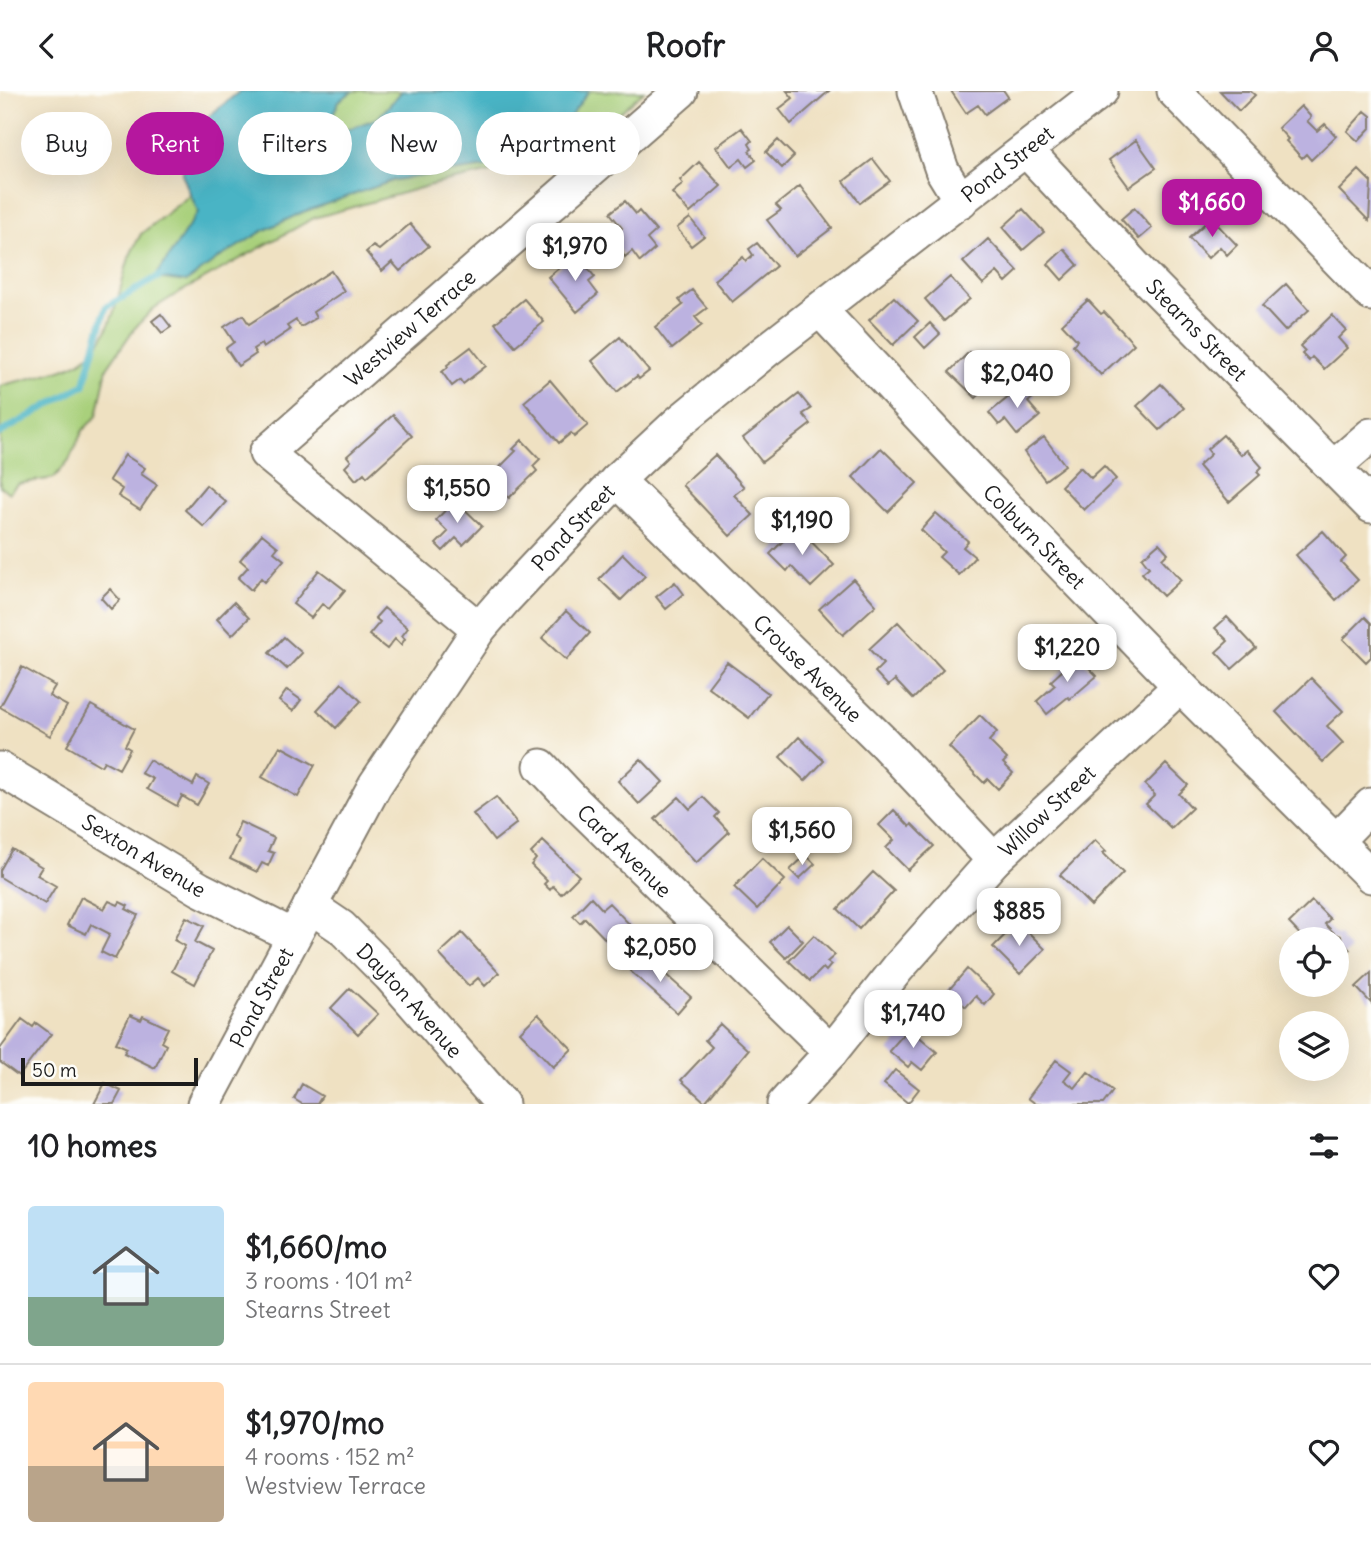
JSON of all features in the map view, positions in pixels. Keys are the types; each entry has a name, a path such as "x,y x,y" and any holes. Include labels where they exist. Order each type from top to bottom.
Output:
{"street":[{"name":"Westview Terrace","path":"479,629 266,453 681,91"},
{"path":"915,91 942,170 961,201"},
{"name":"Pond Street","path":"204,1104 376,785 479,629 617,480 679,422 1101,91"},
{"path":"1174,91 1371,295"},
{"name":"Stearns Street","path":"1026,150 1143,275 1371,506"},
{"name":"Colburn Street","path":"820,310 974,474 1180,686 1371,876"},
{"path":"1335,467 1371,435"},
{"name":"Crouse Avenue","path":"617,480 884,743 994,860"},
{"name":"Willow Street","path":"784,1104 831,1052 898,968 994,860 1180,686"},
{"name":"Card Avenue","path":"541,766 831,1052"},
{"name":"Sexton Avenue","path":"0,769 200,888 293,936"},
{"path":"1337,840 1371,805"},
{"name":"Dayton Avenue","path":"310,906 341,927 390,976 502,1104"}],"green space":[{"path":"314,91 644,91 621,112 476,112 477,175 314,218 175,295 153,309 134,329 107,368 97,416 83,430 69,460 54,478 17,484 9,493 0,486 0,386 73,365 97,346 112,319 129,258 141,234 215,175 224,175 224,168 238,157 238,175 352,175 352,112 292,112"}],"water":[{"path":"240,91 353,91 339,101 334,112 238,112 238,175 352,175 352,128 366,122 366,175 430,175 395,180 303,212 263,231 186,282 155,278 198,212 182,175 224,175 224,112 214,112"},
{"path":"402,91 589,91 574,112 476,112 476,168 462,170 462,112 383,112"}],"building":[{"path":"787,91 829,91 791,124 779,109 793,98"},
{"path":"951,91 1004,91 1008,97 985,114 978,105 966,113"},
{"path":"1220,91 1250,91 1255,95 1239,111"},
{"path":"1301,106 1311,117 1307,121 1317,131 1325,124 1336,136 1311,160 1306,154 1302,158 1278,128"},
{"path":"1365,111 1371,116 1371,127 1358,141 1347,131"},
{"path":"742,128 752,141 749,144 752,149 749,151 756,160 747,167 741,159 731,167 716,147"},
{"path":"778,140 794,156 782,168 766,152"},
{"path":"1136,140 1156,168 1129,187 1109,160"},
{"path":"873,159 890,181 860,203 844,181"},
{"path":"699,162 721,186 690,213 672,193 683,184 680,180"},
{"path":"1359,170 1371,182 1369,221 1339,190"},
{"path":"1224,185 1235,197 1212,217 1201,205"},
{"path":"800,186 832,228 795,256 767,220 781,210 776,205"},
{"path":"625,201 636,214 639,211 656,231 647,239 655,249 640,262 632,251 625,257 610,239 622,228 610,213"},
{"path":"1134,208 1152,228 1139,239 1121,219"},
{"path":"1023,209 1044,232 1023,250 1003,227"},
{"path":"690,218 704,236 691,246 677,228"},
{"path":"1211,218 1237,245 1227,255 1220,247 1208,258 1189,238"},
{"path":"410,224 429,246 400,271 392,262 382,271 366,252 373,246 379,250"},
{"path":"988,239 1018,271 1006,282 997,272 983,284 963,262"},
{"path":"757,243 776,266 732,302 714,280 743,257 746,261 753,255 749,249"},
{"path":"1064,249 1078,265 1062,280 1048,264"},
{"path":"576,254 595,277 589,282 598,294 577,312 548,277"},
{"path":"331,271 344,291 313,312 316,318 301,327 296,320 287,326 290,330 263,348 261,344 253,349 256,354 238,366 226,348 234,342 224,327 243,315 249,324"},
{"path":"950,277 970,299 944,321 925,299"},
{"path":"1286,284 1309,310 1285,331 1262,306"},
{"path":"692,290 707,308 695,317 702,325 672,349 655,327 683,305 679,300"},
{"path":"894,297 918,321 893,345 869,320"},
{"path":"524,299 544,322 515,346 495,323"},
{"path":"1088,300 1101,314 1104,312 1134,344 1101,375 1073,345 1077,340 1062,324"},
{"path":"161,314 171,327 162,333 152,321"},
{"path":"1332,315 1346,330 1338,338 1347,348 1324,369 1312,357 1309,361 1302,354 1305,351 1300,346"},
{"path":"930,323 940,334 925,348 915,337"},
{"path":"620,337 649,371 639,379 637,376 617,392 592,361"},
{"path":"471,347 486,366 463,384 460,380 452,386 442,372"},
{"path":"969,352 995,379 976,398 949,372"},
{"path":"550,380 588,425 574,437 571,433 559,443 524,402"},
{"path":"1025,384 1035,396 1028,402 1040,416 1017,435 1005,420 999,425 989,413"},
{"path":"1161,384 1184,408 1160,430 1137,406"},
{"path":"799,394 811,409 803,414 811,424 762,462 743,438"},
{"path":"393,415 412,436 367,477 364,473 356,480 345,467 351,461 347,456"},
{"path":"1223,435 1241,455 1247,450 1262,467 1257,472 1260,475 1229,502 1198,466 1211,454 1207,449"},
{"path":"1044,437 1065,465 1045,480 1024,452"},
{"path":"522,440 540,459 533,466 537,471 509,498 489,478 516,451 513,449"},
{"path":"881,448 917,483 888,512 853,477"},
{"path":"125,455 145,468 141,474 157,485 140,510 118,496 122,489 109,480"},
{"path":"715,455 744,487 734,495 753,515 730,536 682,485"},
{"path":"1104,466 1116,479 1084,510 1061,486 1080,467 1091,478"},
{"path":"206,485 226,502 204,527 185,510"},
{"path":"455,500 482,526 463,545 456,538 443,551 436,544 448,532 436,520"},
{"path":"936,513 968,541 963,547 975,557 959,575 939,557 944,552 921,530"},
{"path":"797,527 834,565 811,587 791,566 787,571 770,554"},
{"path":"1323,531 1346,557 1341,562 1358,580 1336,600 1296,555"},
{"path":"262,534 278,547 274,552 284,560 265,582 261,578 251,590 238,578 248,567 240,560"},
{"path":"1159,543 1168,553 1162,559 1181,580 1163,596 1142,573 1149,567 1142,558"},
{"path":"623,554 645,576 621,600 599,579"},
{"path":"319,570 345,590 329,609 322,604 311,618 293,604"},
{"path":"853,579 876,605 843,635 819,609"},
{"path":"675,582 684,594 666,609 656,597"},
{"path":"110,589 120,600 111,609 101,598"},
{"path":"234,602 249,618 232,635 217,619"},
{"path":"384,608 408,628 402,636 405,639 401,645 395,639 387,649 369,635 380,622 375,618"},
{"path":"566,611 590,633 566,660 542,638"},
{"path":"1227,617 1256,648 1232,669 1216,652 1228,641 1215,628"},
{"path":"1365,617 1371,623 1371,657 1366,662 1343,639"},
{"path":"898,622 943,670 913,699 895,680 888,686 875,672 883,664 869,649"},
{"path":"284,637 302,653 287,669 269,653"},
{"path":"1078,656 1097,676 1047,714 1037,701 1055,685 1051,681"},
{"path":"727,662 768,693 749,718 708,687"},
{"path":"22,667 55,686 49,696 67,706 50,736 0,707"},
{"path":"1311,678 1343,711 1327,726 1343,743 1323,762 1276,712"},
{"path":"342,683 361,701 336,728 317,710"},
{"path":"287,690 301,700 293,711 279,701"},
{"path":"91,705 134,729 125,746 130,749 119,769 104,761 101,766 67,746"},
{"path":"980,715 997,732 989,741 1007,759 1003,763 1013,773 998,789 988,779 984,783 949,747"},
{"path":"799,737 824,761 805,781 780,757"},
{"path":"280,746 315,765 298,797 262,777"},
{"path":"641,759 663,782 639,804 618,781"},
{"path":"149,760 193,785 197,777 209,784 197,805 182,796 177,806 147,789 153,779 141,773"},
{"path":"1166,764 1188,785 1179,794 1192,808 1171,828 1146,804 1155,795 1145,785"},
{"path":"496,797 517,823 494,841 473,814"},
{"path":"679,797 690,809 703,797 719,813 715,817 729,832 696,863 655,819"},
{"path":"894,810 934,846 908,870 886,848 894,840 879,825"},
{"path":"240,822 274,838 268,851 274,853 268,866 262,863 257,872 230,859 239,840 234,837"},
{"path":"1095,840 1106,851 1103,853 1123,873 1091,906 1060,875"},
{"path":"543,841 579,876 561,894 553,886 550,890 544,884 547,881 531,865 536,859 531,853"},
{"path":"12,849 42,867 37,875 56,886 45,904 0,877 0,870"},
{"path":"806,855 815,864 799,879 790,870"},
{"path":"762,858 785,880 757,909 734,887"},
{"path":"873,872 894,891 859,929 838,909"},
{"path":"81,897 104,909 109,901 118,905 120,902 128,906 126,909 138,915 115,959 101,952 110,934 91,924 86,934 67,925"},
{"path":"591,897 602,909 609,903 634,929 614,948 585,918 580,923 573,916"},
{"path":"1312,901 1330,919 1325,924 1328,927 1293,927 1289,923"},
{"path":"186,917 204,926 195,942 212,951 195,984 172,971 185,946 174,940"},
{"path":"1018,922 1045,949 1020,974 993,947"},
{"path":"787,925 803,941 786,958 770,942"},
{"path":"462,933 499,973 485,986 478,978 469,986 439,954"},
{"path":"814,935 835,955 827,962 831,965 826,971 823,968 810,981 789,961"},
{"path":"644,955 691,997 677,1013 630,971"},
{"path":"967,969 994,994 985,1005 976,996 966,1007 961,1003 954,1011 944,1001 950,994 947,992"},
{"path":"1371,973 1371,1003 1356,987"},
{"path":"350,988 378,1014 358,1034 331,1008"},
{"path":"538,1014 572,1049 553,1067 520,1032"},
{"path":"130,1015 141,1020 143,1016 168,1028 161,1042 166,1045 155,1068 124,1053 127,1048 116,1043"},
{"path":"22,1019 33,1027 36,1023 51,1034 19,1076 0,1062 0,1049"},
{"path":"720,1024 748,1050 705,1102 681,1080 712,1047 705,1040"},
{"path":"909,1028 937,1052 922,1070 912,1062 908,1067 889,1051"},
{"path":"1056,1060 1071,1071 1064,1080 1075,1088 1088,1072 1113,1091 1103,1104 1036,1104 1028,1098"},
{"path":"895,1070 919,1089 908,1103 884,1084"},
{"path":"105,1083 121,1091 114,1104 94,1104"},
{"path":"302,1084 322,1096 317,1104 302,1104 294,1099"}],"waterway":[{"path":"0,433 84,385 106,307 163,274"}]}
